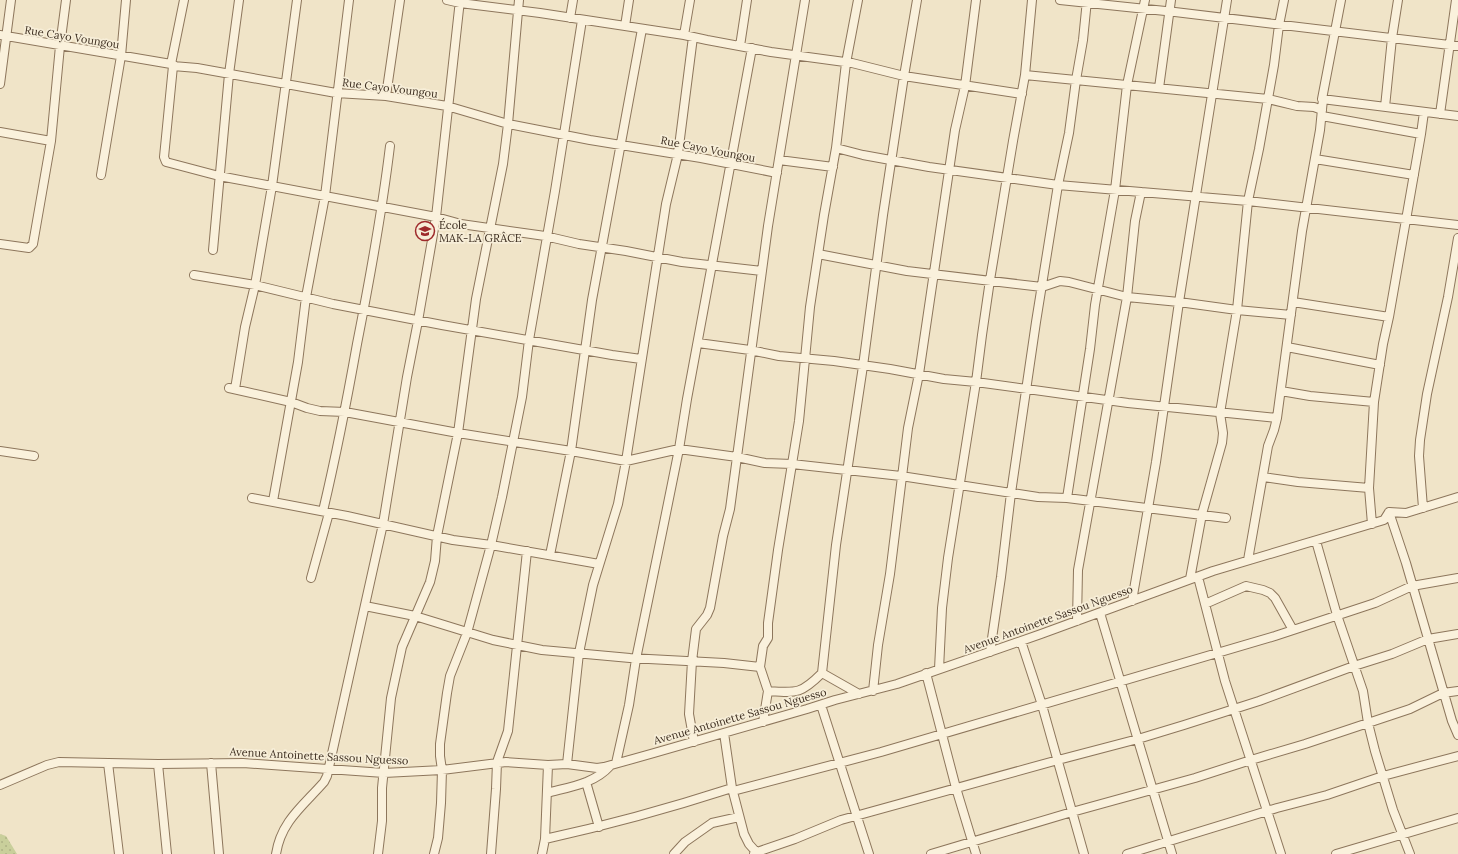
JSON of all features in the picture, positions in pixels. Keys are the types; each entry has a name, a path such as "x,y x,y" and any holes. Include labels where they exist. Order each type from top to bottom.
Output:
{"street":[{"path":"0,84 3,35 11,0"},
{"path":"0,244 29,248 33,244 51,141 66,0"},
{"path":"101,175 121,56 126,0"},
{"path":"184,0 172,65 164,157 166,162 219,176 382,206 436,217 461,224 548,237 682,262 762,271"},
{"path":"213,250 229,74 239,0"},
{"path":"297,0 272,186 255,285 232,388 291,402 320,411 345,412 458,434 570,450 626,462 679,449 737,457 765,463 792,464 901,476 1038,497 1067,498 1226,518"},
{"path":"273,501 298,362 306,297 325,196 336,93 349,0"},
{"path":"386,96 400,0"},
{"path":"447,0 684,35 796,56 846,63 904,76 1022,94"},
{"path":"378,854 382,821 382,788 391,698 396,667 402,647 432,574 458,434 476,299 503,164 519,0"},
{"path":"570,18 573,0"},
{"path":"625,26 630,0"},
{"path":"684,35 690,0"},
{"path":"740,46 747,0"},
{"path":"694,742 689,714 692,661 696,629 707,615 710,608 723,536 730,509 750,350 805,0"},
{"path":"763,722 768,691 760,668 763,646 768,638 768,616 799,421 810,308 836,148 846,63 858,0"},
{"path":"768,691 794,692 803,690 822,673 828,604 863,366 876,265 904,76 917,0"},
{"path":"873,691 878,645 891,566 908,428 919,374 955,130 965,86 976,0"},
{"path":"939,669 942,608 948,558 976,382 990,280 1025,75 1032,0"},
{"path":"1060,0 1087,1 1454,46"},
{"path":"1067,498 1098,290 1115,190 1127,85 1145,0"},
{"path":"1159,88 1169,12 1172,0"},
{"path":"1132,601 1149,508 1195,197 1227,0"},
{"path":"1281,854 1224,681 1205,604 1194,578 1202,514 1222,443 1223,432 1220,413 1237,310 1248,201 1268,99 1284,0"},
{"path":"1248,560 1268,446 1277,418 1306,208 1322,113 1322,99 1341,0"},
{"path":"1385,107 1392,38 1398,0"},
{"path":"1440,114 1454,46 1456,0"},
{"path":"990,652 1026,389 1051,238 1058,185 1069,133 1083,40 1087,1"},
{"path":"276,854 278,844 291,816 324,782 383,524 406,378 418,321 436,217 443,160 447,106 460,2"},
{"path":"434,854 438,831 442,770 440,750 447,692 450,676 467,633 491,545 522,396 529,340 548,237 582,20"},
{"path":"550,556 570,450 602,247 642,29"},
{"name":"Rue Cayo Voungou","path":"3,35 336,93 386,96 447,106 508,124 777,173"},
{"path":"567,764 579,653 593,585 618,504 626,462 666,204 678,154 693,37"},
{"path":"547,793 586,782 604,772 613,764 629,706 636,659 679,449 752,48"},
{"path":"1025,75 1268,99 1297,106 1314,107 1322,113 1421,134"},
{"path":"1322,99 1458,116"},
{"path":"1372,524 1369,488 1374,402 1424,112"},
{"path":"0,132 51,141"},
{"path":"311,578 326,512 364,309 382,206 390,146"},
{"path":"836,148 863,155 978,175 1058,185 1248,201 1458,225"},
{"path":"1315,159 1414,175"},
{"path":"779,160 833,167"},
{"path":"1077,621 1078,570 1126,297 1135,221 1141,192"},
{"path":"1423,508 1419,461 1420,440 1458,238"},
{"path":"818,254 907,271 1042,287 1060,281 1080,284 1126,297 1291,315"},
{"path":"194,275 255,285 418,321 641,359"},
{"path":"1293,302 1389,317"},
{"path":"698,343 750,350 779,356 806,358 919,374 944,379 1108,400 1277,418"},
{"path":"1287,347 1380,365"},
{"path":"1281,391 1310,396 1374,402"},
{"path":"0,451 34,456"},
{"path":"1263,477 1311,484 1369,488"},
{"path":"1458,497 1406,513 1389,512 1443,693 1458,735"},
{"path":"252,498 326,512 452,540 491,545 599,564"},
{"name":"Avenue Antoinette Sassou Nguesso","path":"0,785 54,762 158,764 211,762 243,763 384,773 442,770 497,762 548,765 567,764 597,768 873,691 990,652 1194,578 1248,560 1384,520 1389,512"},
{"path":"1316,541 1337,615 1363,691 1368,723 1383,776 1410,854"},
{"path":"491,854 497,762 508,731 527,552"},
{"path":"545,839 646,815 732,789 881,752 1293,630 1375,603 1412,586 1458,578"},
{"path":"1205,604 1246,586 1263,590 1270,593 1275,598 1293,630"},
{"path":"365,606 415,616 467,633 517,646 542,650 636,659 724,663 760,668"},
{"path":"1100,612 1172,854"},
{"path":"724,733 732,789 739,816 744,834 756,853 842,820 1138,739 1266,699 1354,666 1392,654 1428,639 1458,634"},
{"path":"1021,641 1042,705 1084,854"},
{"path":"822,673 859,694"},
{"path":"926,673 941,734 976,854"},
{"path":"931,854 1072,812 1195,778 1305,744 1410,709 1443,693 1458,691"},
{"path":"822,705 839,763 858,816 869,854"},
{"path":"1127,854 1267,811 1327,795 1383,776 1458,756"},
{"path":"211,762 219,854"},
{"path":"108,763 119,854"},
{"path":"158,764 167,854"},
{"path":"542,854 545,839 548,765"},
{"path":"586,782 599,827"},
{"path":"674,854 685,842 712,823 739,816"},
{"path":"1336,854 1458,818"}],"green space":[{"path":"0,834 6,836 17,854 0,854"}],"place":[{"name":"École MAK-LA GRÂCE","path":"425,231"}]}
